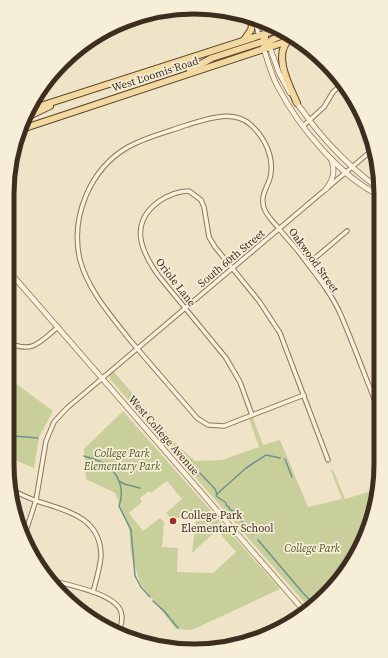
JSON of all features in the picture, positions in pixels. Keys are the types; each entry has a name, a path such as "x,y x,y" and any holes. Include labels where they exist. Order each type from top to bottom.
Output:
{"main road":[{"path":"244,40 251,30 253,24"},
{"name":"West Loomis Road","path":"36,108 271,32"},
{"path":"262,35 265,38 266,45 282,37"},
{"path":"288,41 283,48 282,63 287,80 297,103"},
{"name":"West Loomis Road","path":"27,127 174,78 266,45 288,41"},
{"path":"33,115 62,100"}],"street":[{"path":"257,26 262,35"},
{"path":"262,35 263,28"},
{"path":"266,45 291,95 310,121 330,144 374,183"},
{"path":"266,45 277,86 303,126 346,173 374,192"},
{"path":"303,126 324,107 333,92 339,87"},
{"name":"Oakwood Street","path":"304,394 224,426 208,425 197,418 138,348 99,299 80,261 78,229 87,193 96,177 111,160 128,148 148,138 209,118 235,116 248,122 258,131 267,144 271,161 270,176 262,198 264,209 270,219 279,228 325,287 339,311 374,395"},
{"name":"South 60th Street","path":"27,529 36,500 43,452 54,422 67,408 102,378 369,152"},
{"path":"326,189 334,174 331,158"},
{"name":"Oriole Lane","path":"252,415 240,382 226,358 154,269 142,247 140,237 141,227 145,215 165,197 180,191 190,191 201,200 204,207 209,237 214,247 259,301 275,324 287,348 328,460"},
{"path":"308,264 347,231"},
{"name":"West College Avenue","path":"14,277 302,608"},
{"path":"14,345 22,348 30,347 40,342 58,327"},
{"path":"16,492 76,514 91,527 98,541 101,557 93,592"},
{"path":"58,581 93,592 110,599 117,604 121,612 122,624 120,628"}],"green space":[{"name":"College Park","path":"114,372 180,448 195,461 222,460 259,447 249,419 253,418 263,445 280,440 308,507 342,499 331,470 333,470 345,499 372,491 371,496 368,497 371,500 368,511 350,554 337,574 306,605 110,379 110,374"},
{"path":"14,382 53,411 39,437 34,468 14,460"},
{"name":"College Park Elementary Park","path":"123,411 280,589 192,630 176,629 140,583 131,552 129,529 115,493 86,479 84,449","holes":["167,481 182,499 166,513 170,517 196,519 192,553 217,530 236,552 213,573 177,572 178,548 162,547 164,522 160,518 143,531 129,513 142,502 140,498 149,491 151,493"]}],"waterway":[{"path":"14,436 38,438"},
{"path":"217,494 246,468 266,455 280,458"},
{"path":"84,456 105,464 114,472 120,482 121,500 119,506 131,530 135,576 141,587 150,597"},
{"path":"285,459 292,477"},
{"path":"200,473 215,489 217,494 216,496 225,502 230,510 234,511 253,534"},
{"path":"119,481 124,484 140,488"},
{"path":"258,540 311,601"},
{"path":"153,601 164,611 178,628"}],"place":[{"name":"College Park Elementary School","path":"173,521"}]}
